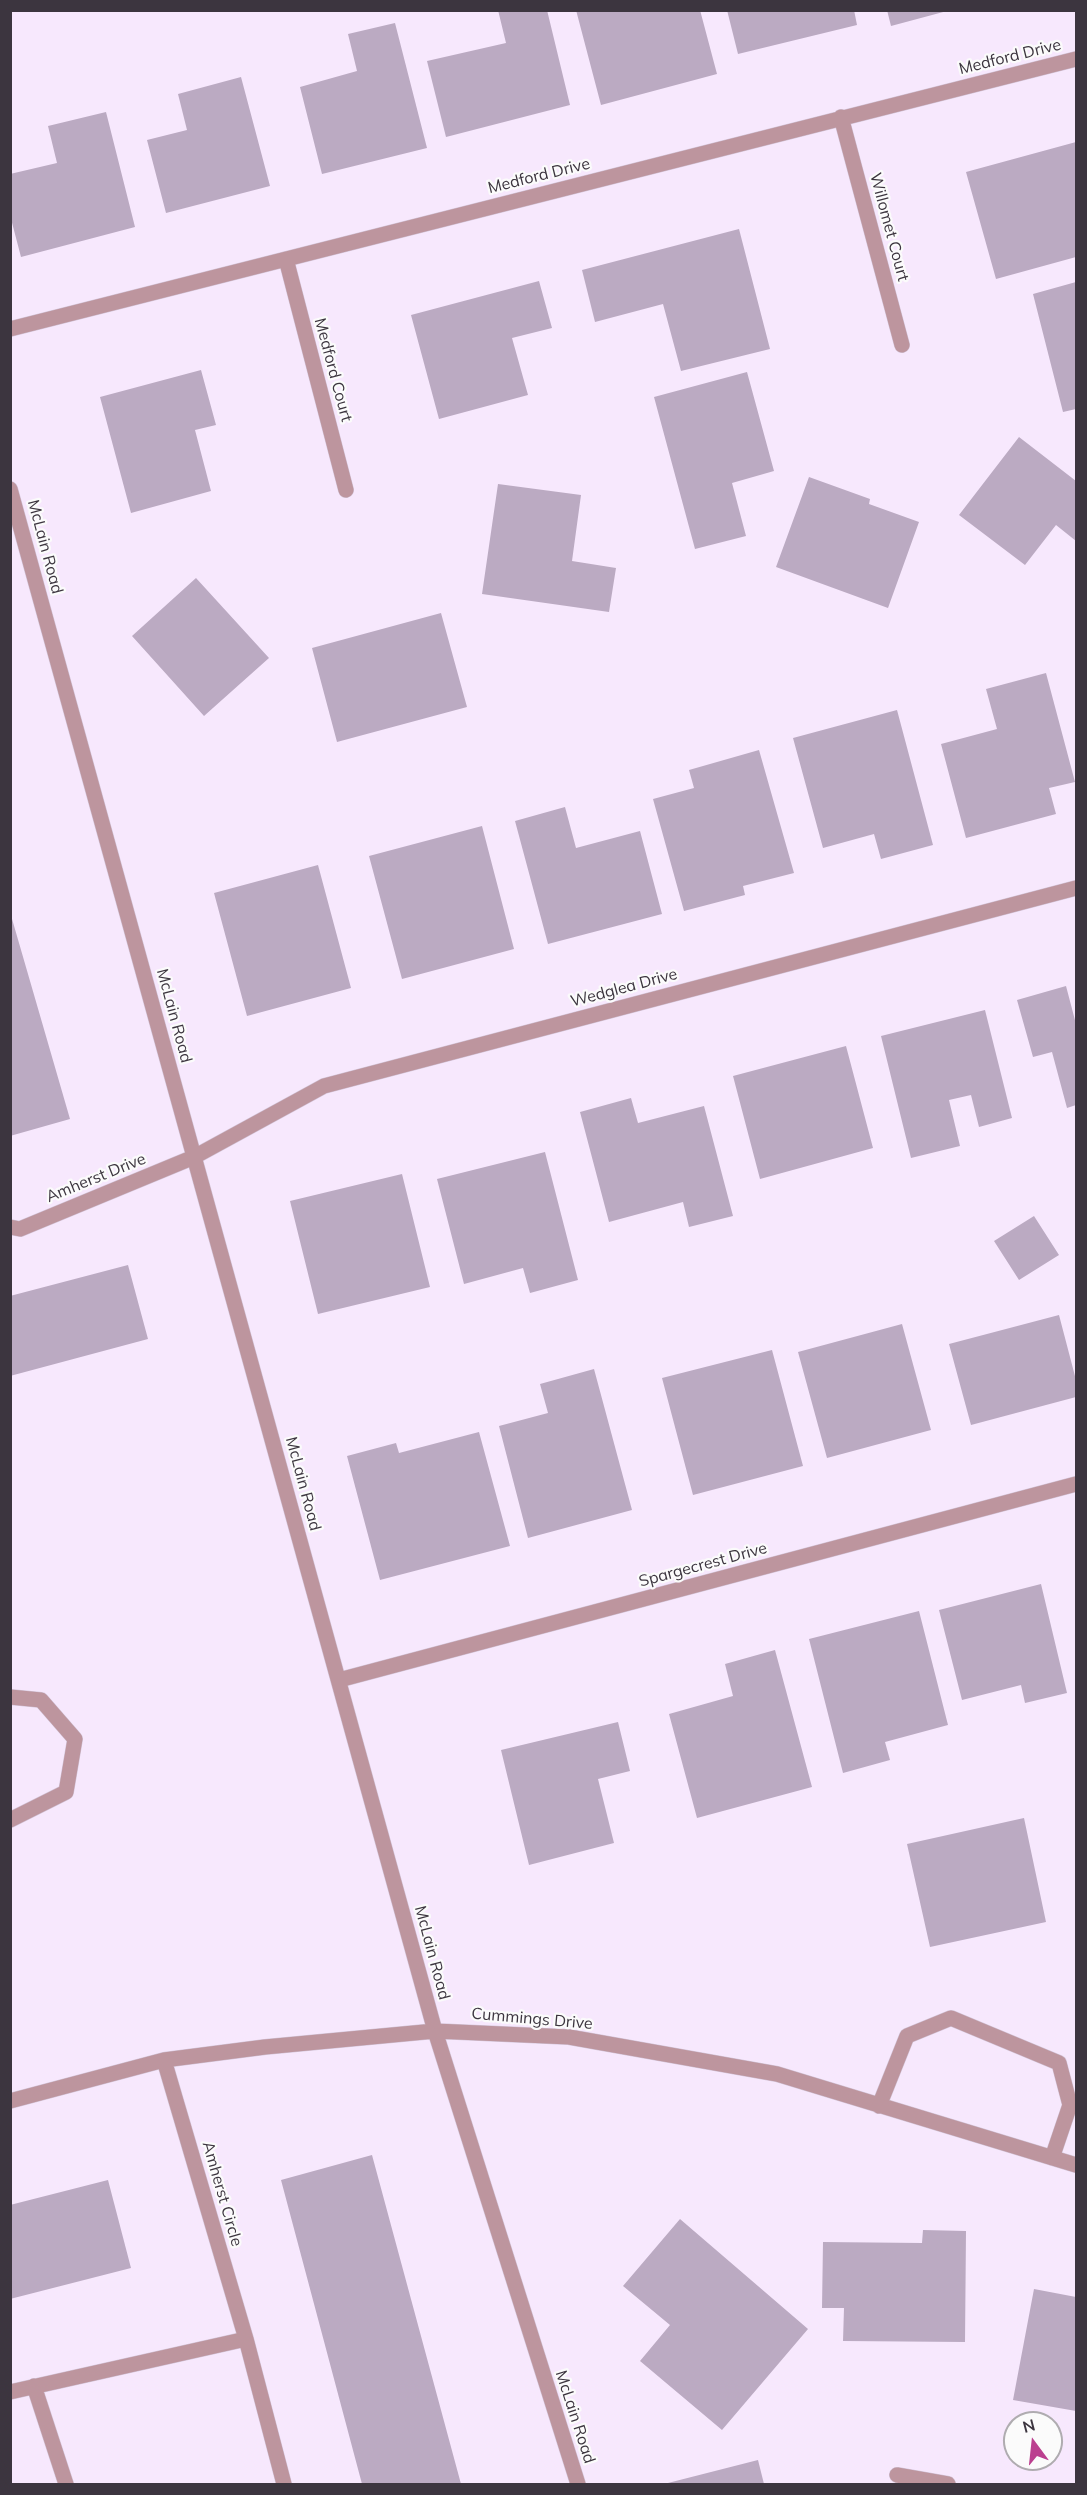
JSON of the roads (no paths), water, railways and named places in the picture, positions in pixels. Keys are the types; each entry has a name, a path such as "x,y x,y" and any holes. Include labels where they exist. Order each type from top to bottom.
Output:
{"street":[{"name":"Medford Drive","path":"10,329 1077,59"},
{"name":"Willomet Court","path":"841,117 902,345"},
{"name":"Medford Court","path":"286,259 346,490"},
{"name":"McLain Road","path":"10,489 435,2031 578,2484"},
{"name":"Wedglea Drive","path":"194,1157 324,1086 1077,888"},
{"name":"Amherst Drive","path":"10,1227 20,1228 194,1157"},
{"name":"Spargecrest Drive","path":"339,1680 1077,1484"},
{"path":"10,1697 41,1700 75,1739 66,1792 10,1820"},
{"path":"879,2106 907,2036 951,2018 1059,2063 1070,2105 1052,2158"},
{"name":"Cummings Drive","path":"10,2101 164,2060 265,2047 435,2031 569,2037 777,2074 1077,2165"},
{"name":"Amherst Circle","path":"164,2060 246,2339 284,2484"},
{"path":"10,2392 246,2339"},
{"path":"34,2386 66,2484"},
{"path":"897,2475 948,2484"}]}
